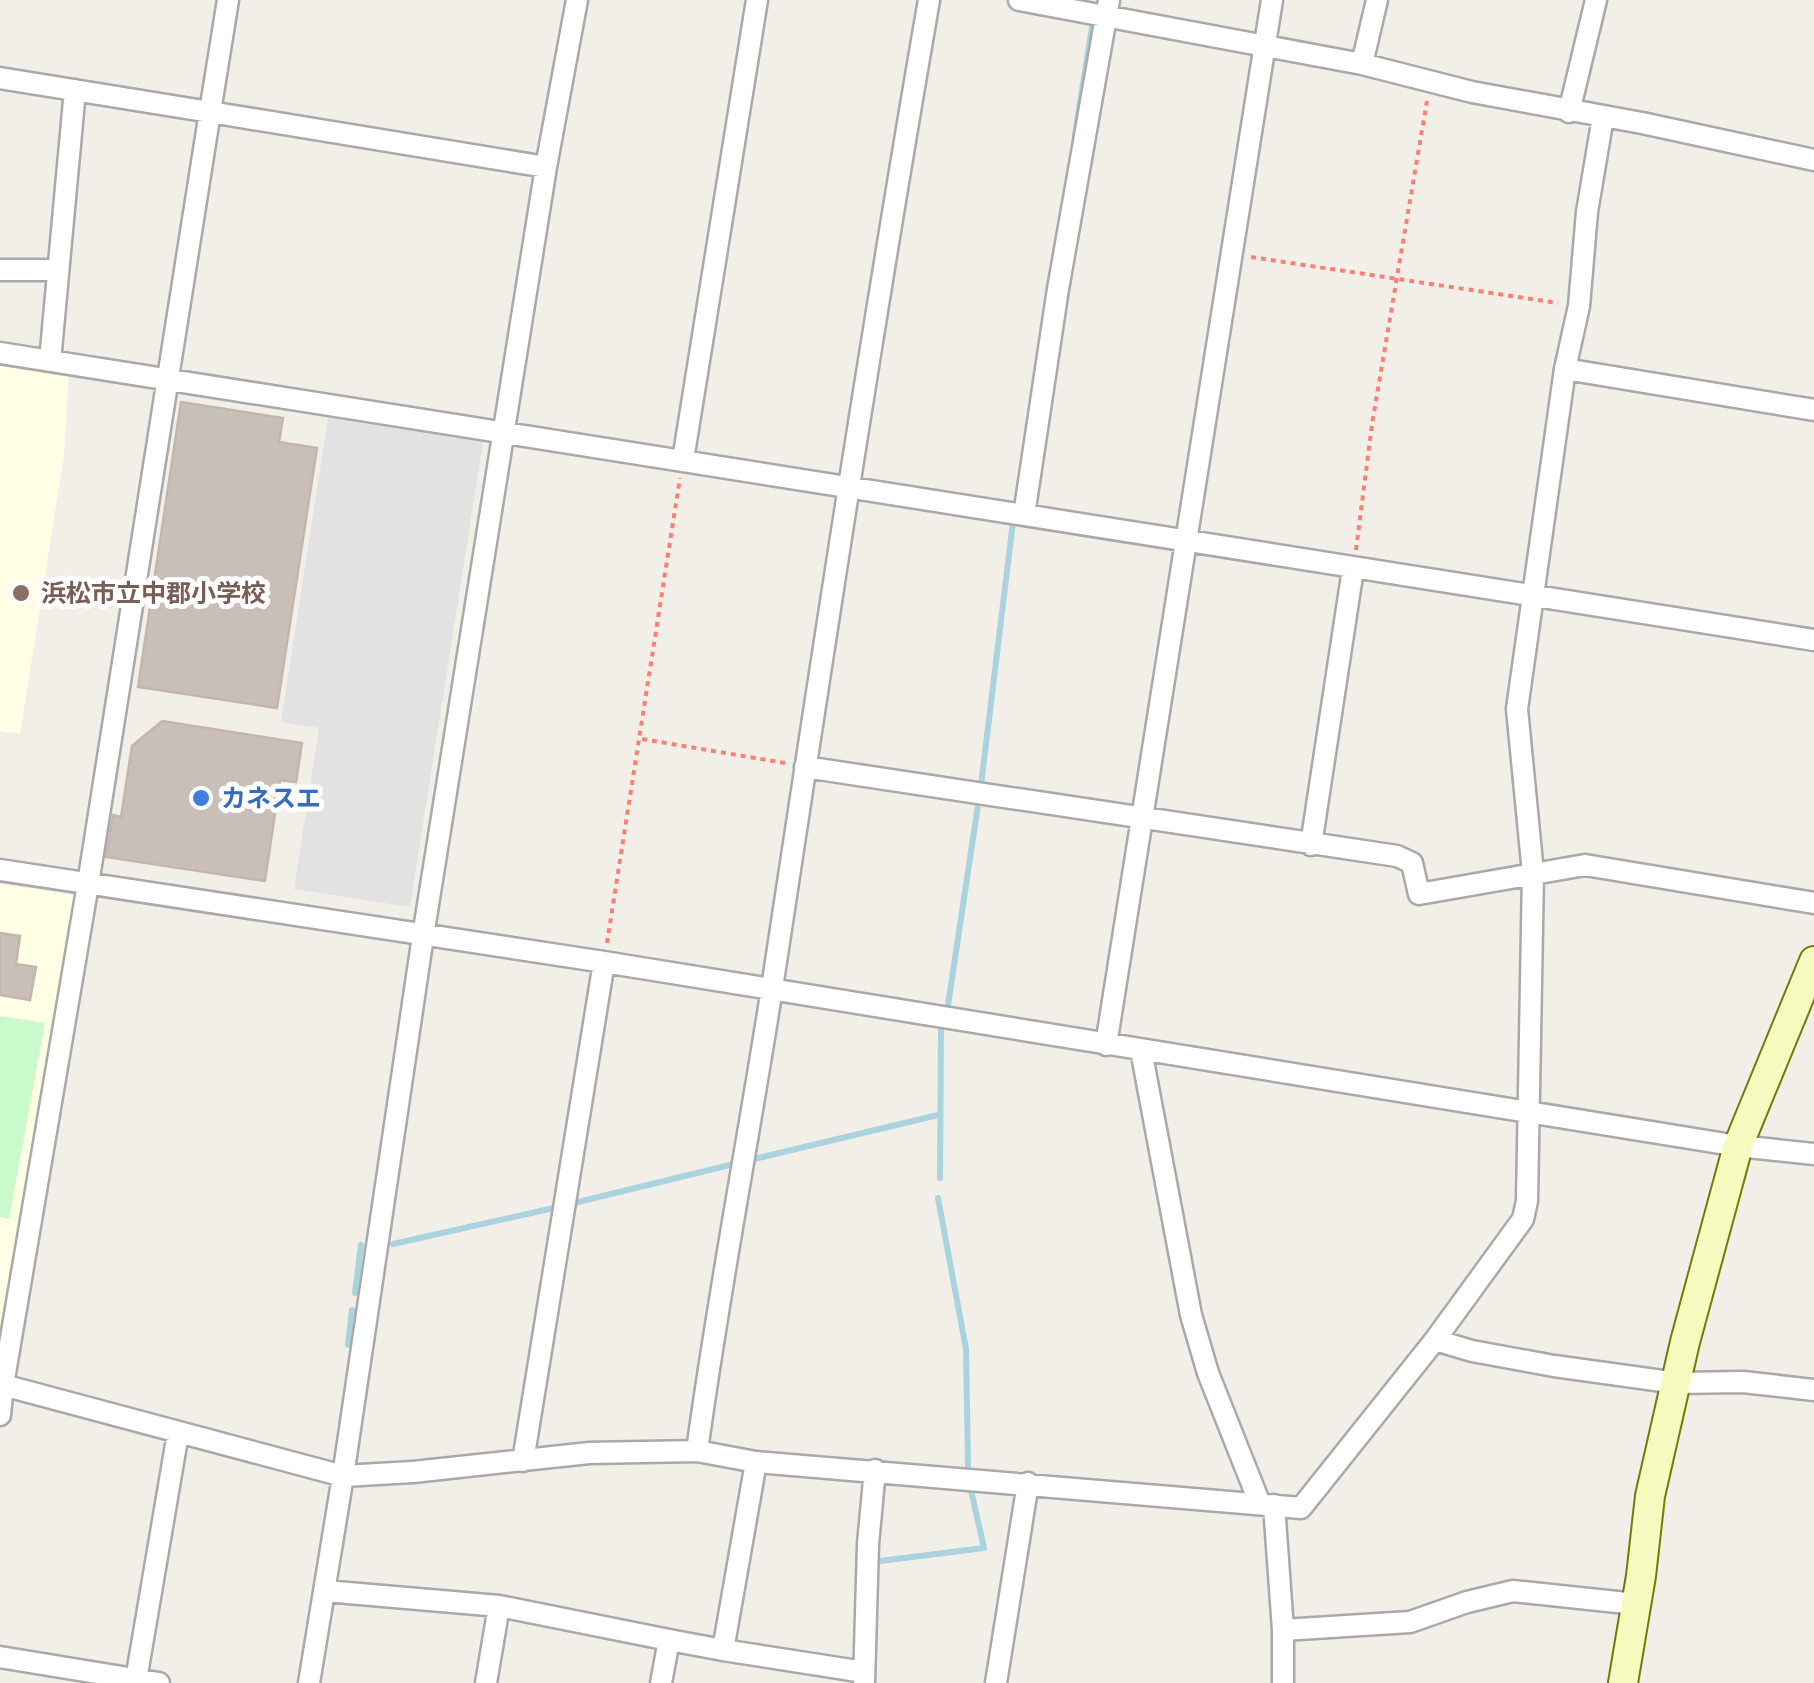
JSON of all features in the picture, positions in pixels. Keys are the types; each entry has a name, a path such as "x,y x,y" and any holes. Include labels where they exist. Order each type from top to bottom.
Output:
{"street":[{"path":"0,1415 228,0"},
{"path":"309,1683 423,936 546,167 577,0"},
{"path":"684,460 757,0"},
{"path":"698,1451 716,1308 772,990 929,0"},
{"path":"1019,0 1108,8 1569,112 1814,160"},
{"path":"1106,1045 1272,0"},
{"path":"1362,64 1377,0"},
{"path":"1569,112 1596,0"},
{"path":"1024,515 1058,288 1108,8"},
{"path":"0,78 546,167"},
{"path":"50,361 75,90"},
{"path":"2,1384 343,1476 589,1453 698,1451 756,1462 1301,1508 1435,1340 1522,1219 1526,1202 1533,873 1518,709 1604,118"},
{"path":"0,270 58,270"},
{"path":"0,353 1814,640"},
{"path":"1565,370 1814,410"},
{"path":"1310,844 1354,569"},
{"path":"805,767 1396,856 1412,863 1419,894 1585,865 1814,903"},
{"path":"0,870 604,962 1738,1146 1814,1154"},
{"path":"1623,1683 1663,1428 1738,1146 1814,961"},
{"path":"523,1461 604,962"},
{"path":"1141,1050 1191,1315 1208,1373 1267,1504 1284,1630 1283,1683"},
{"path":"1435,1340 1488,1354 1677,1383 1743,1382 1814,1390"},
{"path":"136,1680 178,1433"},
{"path":"722,1650 756,1462"},
{"path":"325,1590 499,1606 864,1678 868,1544 875,1470"},
{"path":"996,1683 1028,1483"},
{"path":"1284,1630 1410,1622 1512,1590 1636,1604"},
{"path":"486,1683 499,1606"},
{"path":"662,1683 669,1640"},
{"path":"0,1657 159,1683"}],"path":[{"path":"1354,569 1372,424 1430,81"},
{"path":"1232,254 1579,306"},
{"path":"604,962 684,460"},
{"path":"640,738 805,767"}],"shaded area":[{"name":"浜松市立中郡小学校","path":"0,361 69,372 64,455 20,734 0,731"},
{"path":"328,418 483,442 410,907 294,889 319,728 281,722"},
{"path":"0,884 75,895 0,1338"}],"green space":[{"path":"0,1016 45,1023 9,1219 0,1217"}],"building":[{"path":"181,402 283,418 279,442 317,448 277,708 138,687"},
{"name":"カネスエ","path":"162,721 302,743 296,782 280,780 265,881 106,857 113,815 121,817 132,746"},
{"path":"0,933 20,936 16,964 36,967 30,1000 0,995"}],"waterway":[{"path":"1075,135 1092,27"},
{"path":"948,1005 981,785 1013,522"},
{"path":"940,1178 941,1028"},
{"path":"750,1160 938,1115"},
{"path":"570,1204 738,1163"},
{"path":"938,1198 966,1349 968,1465"},
{"path":"393,1244 558,1207"},
{"path":"355,1293 361,1245"},
{"path":"348,1345 352,1310"},
{"path":"872,1562 984,1548 970,1486"}],"place":[{"name":"浜松市立中郡小学校","path":"21,593"},
{"name":"カネスエ","path":"201,798"}]}
